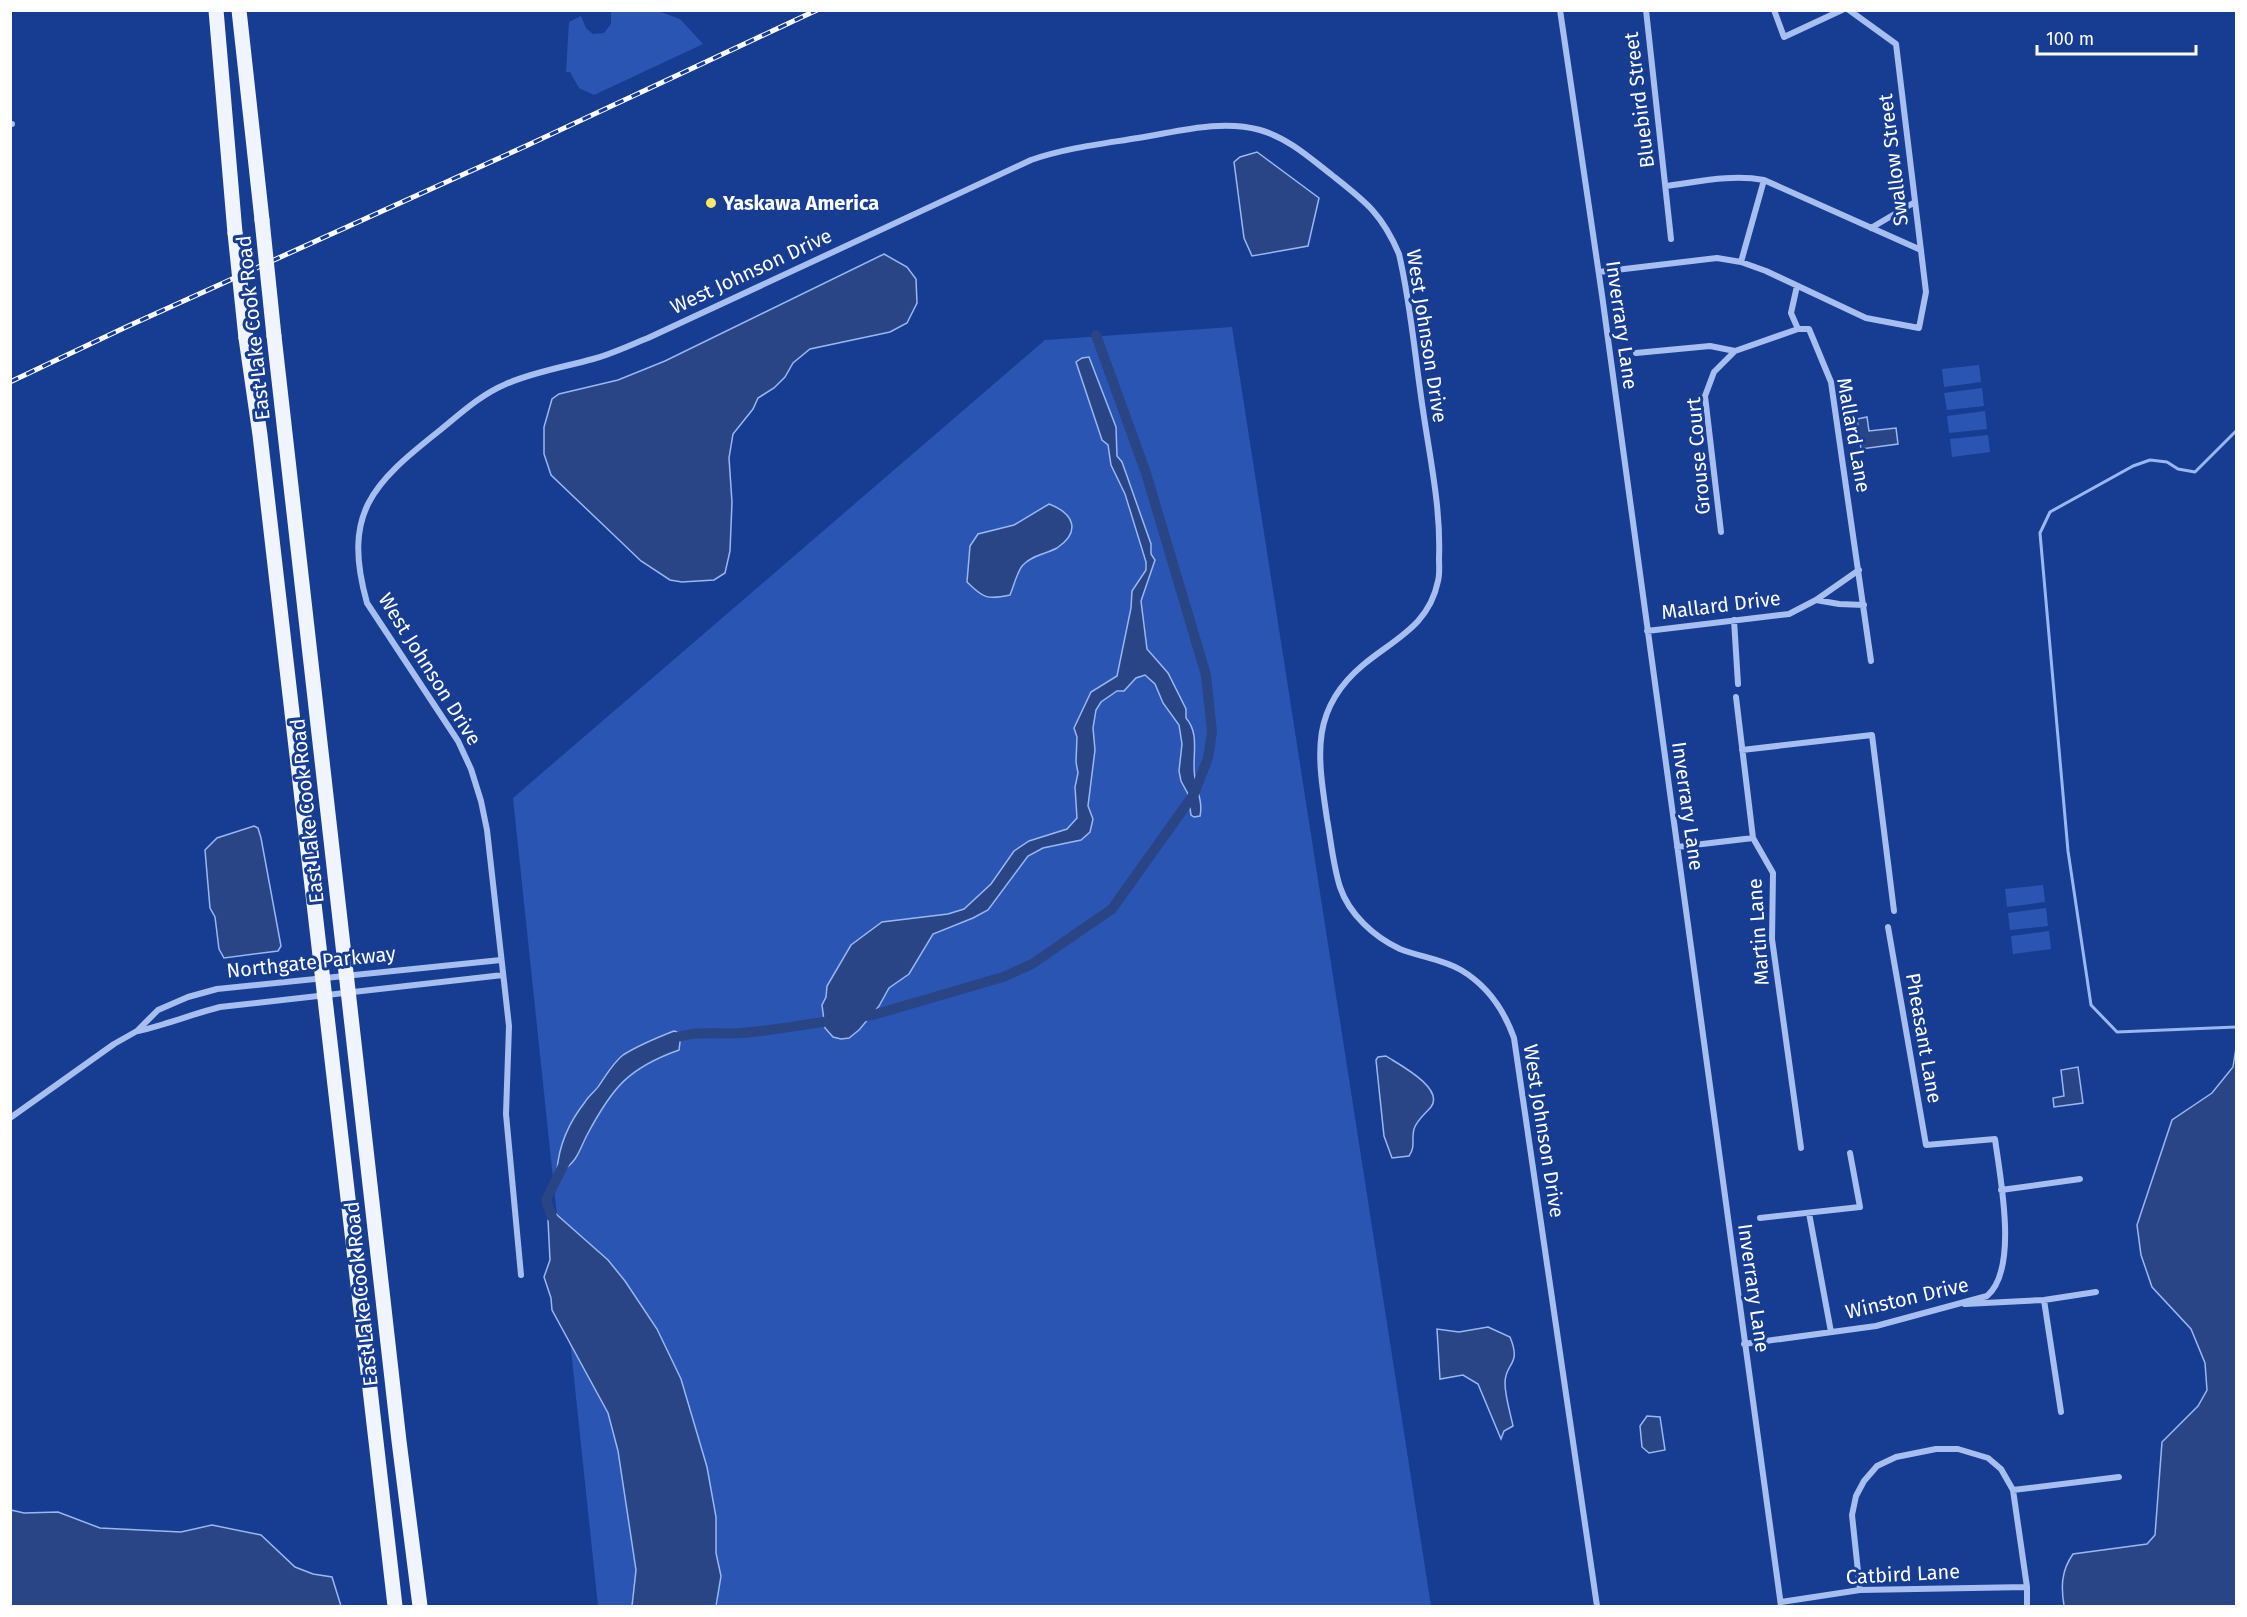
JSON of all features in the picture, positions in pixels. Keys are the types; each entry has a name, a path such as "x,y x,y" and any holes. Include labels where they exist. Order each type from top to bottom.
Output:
{"main road":[{"name":"East Lake Cook Road","path":"216,10 246,338 260,435 395,1606"},
{"name":"East Lake Cook Road","path":"239,10 399,1441 420,1606"},
{"path":"389,1556 413,1553"}],"street":[{"name":"Inverrary Lane","path":"1560,10 1599,272 1781,1604"},
{"name":"Bluebird Street","path":"1646,10 1671,239"},
{"path":"1774,10 1784,37 1842,10"},
{"name":"Swallow Street","path":"1797,286 1866,318 1919,328 1926,292 1896,44 1849,10"},
{"name":"West Johnson Drive","path":"520,1275 506,1114 509,1026 487,830 471,769 452,732 367,603 360,578 357,537 362,516 370,499 383,479 406,457 484,395 534,374 596,358 648,338 1030,160 1056,152 1208,126 1258,130 1290,143 1364,200 1379,215 1390,232 1399,254 1440,526 1438,581 1430,603 1412,630 1363,665 1337,693 1320,736 1319,766 1335,872 1351,909 1366,926 1400,948 1448,963 1463,971 1489,993 1499,1006 1514,1038 1597,1606"},
{"path":"1666,186 1726,178 1750,177 1764,180 1921,250"},
{"path":"1741,262 1764,180"},
{"path":"1871,228 1915,202"},
{"path":"1599,272 1717,258 1741,262 1797,286 1791,313 1798,329 1735,351 1710,346 1636,353"},
{"name":"Mallard Lane","path":"1798,329 1809,329 1831,382 1859,570"},
{"name":"Grouse Court","path":"1721,532 1705,396 1714,372 1735,351"},
{"path":"1859,570 1871,661"},
{"name":"Mallard Drive","path":"1647,631 1789,614 1816,600 1859,570"},
{"path":"1816,600 1863,605"},
{"path":"1734,620 1738,684"},
{"name":"Martin Lane","path":"1736,698 1753,838 1773,873 1772,939 1801,1148"},
{"path":"1742,750 1872,735 1894,911"},
{"path":"1677,847 1753,838"},
{"name":"Pheasant Lane","path":"1888,927 1926,1145 1995,1139"},
{"name":"Northgate Parkway","path":"10,1118 114,1044 137,1031 158,1010 188,997 218,989 501,960"},
{"name":"Northgate Parkway","path":"137,1031 165,1025 189,1014 220,1006 503,975"},
{"name":"Winston Drive","path":"1744,1344 1876,1326 1987,1296 1994,1290 2000,1277 2006,1222 1995,1139"},
{"path":"1760,1218 1860,1207 1850,1153"},
{"path":"2001,1190 2080,1179"},
{"path":"1809,1213 1831,1332"},
{"path":"1953,1305 2044,1300 2096,1292"},
{"path":"2044,1300 2061,1412"},
{"path":"1860,1590 1852,1515 1856,1496 1864,1481 1877,1466 1896,1457 1936,1449 1958,1449 1988,1458 2001,1469 2013,1490 2027,1587 2027,1606"},
{"path":"2013,1490 2119,1477"},
{"name":"Catbird Lane","path":"1781,1604 1860,1590 2027,1587"}],"shaded area":[{"path":"611,11 658,11 680,19 703,44 594,95 579,88 570,72 566,72 569,22 581,16 586,28 593,34 604,33 611,24"},
{"path":"1257,152 1319,198 1308,246 1252,256 1244,238 1234,162 1240,157"},
{"path":"884,254 907,267 916,279 917,303 907,323 890,332 810,349 793,363 785,377 774,388 758,398 753,409 733,434 729,458 732,502 730,551 725,573 714,580 682,582 670,580 641,561 551,475 544,454 544,427 552,399 559,394 618,380 665,361"},
{"path":"1232,327 1431,1606 598,1606 513,798 1045,340"},
{"path":"1089,357 1116,427 1117,456 1122,462 1151,544 1151,554 1155,560 1141,601 1147,649 1168,673 1186,709 1186,718 1191,725 1194,739 1194,770 1200,802 1200,816 1191,815 1188,794 1181,781 1179,771 1182,744 1179,725 1163,703 1155,684 1145,675 1136,678 1124,691 1117,691 1101,702 1096,710 1093,728 1095,750 1088,806 1093,819 1090,832 1081,840 1043,848 1028,856 988,910 933,934 909,974 889,988 879,1006 859,1030 849,1038 833,1037 825,1028 822,1005 826,997 827,986 851,945 882,922 948,914 964,909 991,884 1014,851 1029,841 1067,829 1077,818 1075,787 1078,773 1077,737 1074,728 1091,692 1117,676 1131,608 1132,591 1146,570 1146,562 1125,494 1111,465 1108,445 1102,440 1076,362"},
{"path":"1979,365 1981,382 1944,387 1942,369"},
{"path":"1982,388 1984,406 1947,410 1944,393"},
{"path":"1985,411 1987,429 1949,433 1947,416"},
{"path":"1867,417 1869,431 1896,428 1898,444 1861,449 1857,419"},
{"path":"1988,435 1990,452 1952,457 1950,439"},
{"path":"1049,504 1069,517 1072,529 1070,535 1057,548 1023,565 1010,595 986,596 967,582 970,546 978,534 1014,525"},
{"path":"254,826 258,828 261,838 281,946 278,951 224,958 219,949 215,917 210,908 205,850 217,838"},
{"path":"2043,885 2045,902 2007,907 2005,889"},
{"path":"2046,908 2048,926 2010,930 2008,913"},
{"path":"2049,931 2051,949 2013,954 2011,936"},
{"path":"674,1031 677,1032 680,1042 679,1050 647,1064 623,1082 605,1104 574,1160 561,1172 557,1170 560,1152 570,1125 613,1065 629,1051"},
{"path":"2236,1048 2236,1606 2064,1606 2063,1579 2073,1554 2147,1544 2155,1535 2162,1442 2198,1406 2207,1390 2205,1363 2191,1329 2152,1287 2141,1255 2137,1225 2172,1120 2212,1093 2233,1067"},
{"path":"1386,1056 1418,1077 1432,1092 1434,1100 1415,1126 1409,1156 1392,1158 1384,1136 1376,1060 1378,1057"},
{"path":"2078,1067 2083,1103 2054,1107 2053,1098 2064,1096 2061,1070"},
{"path":"556,1214 608,1260 625,1281 657,1329 681,1379 707,1467 716,1517 716,1553 721,1576 716,1606 632,1606 636,1570 618,1451 608,1413 552,1310 551,1298 544,1277 550,1260 548,1220"},
{"path":"1488,1327 1510,1337 1514,1353 1505,1383 1513,1426 1504,1431 1501,1439 1478,1384 1463,1375 1440,1379 1437,1329 1459,1332"},
{"path":"1647,1416 1660,1417 1665,1450 1649,1453 1642,1447 1640,1426"},
{"path":"11,1510 24,1513 58,1512 100,1528 181,1532 212,1525 261,1535 295,1567 313,1574 332,1577 341,1606 11,1606"}],"waterway":[{"path":"859,1017 873,1015 1003,977 1032,964 1112,909 1194,794 1208,758 1212,732 1206,675 1146,473 1096,335"},
{"path":"2236,431 2195,472 2178,469 2167,462 2150,460 2133,466 2050,512 2040,533 2068,851 2091,1005 2117,1032 2236,1027"},
{"path":"667,1042 684,1035 752,1032 838,1020"},
{"path":"552,1217 546,1200 566,1160"}],"railway":[{"path":"10,382 817,10"}],"place":[{"name":"Yaskawa America","path":"711,203"}]}
